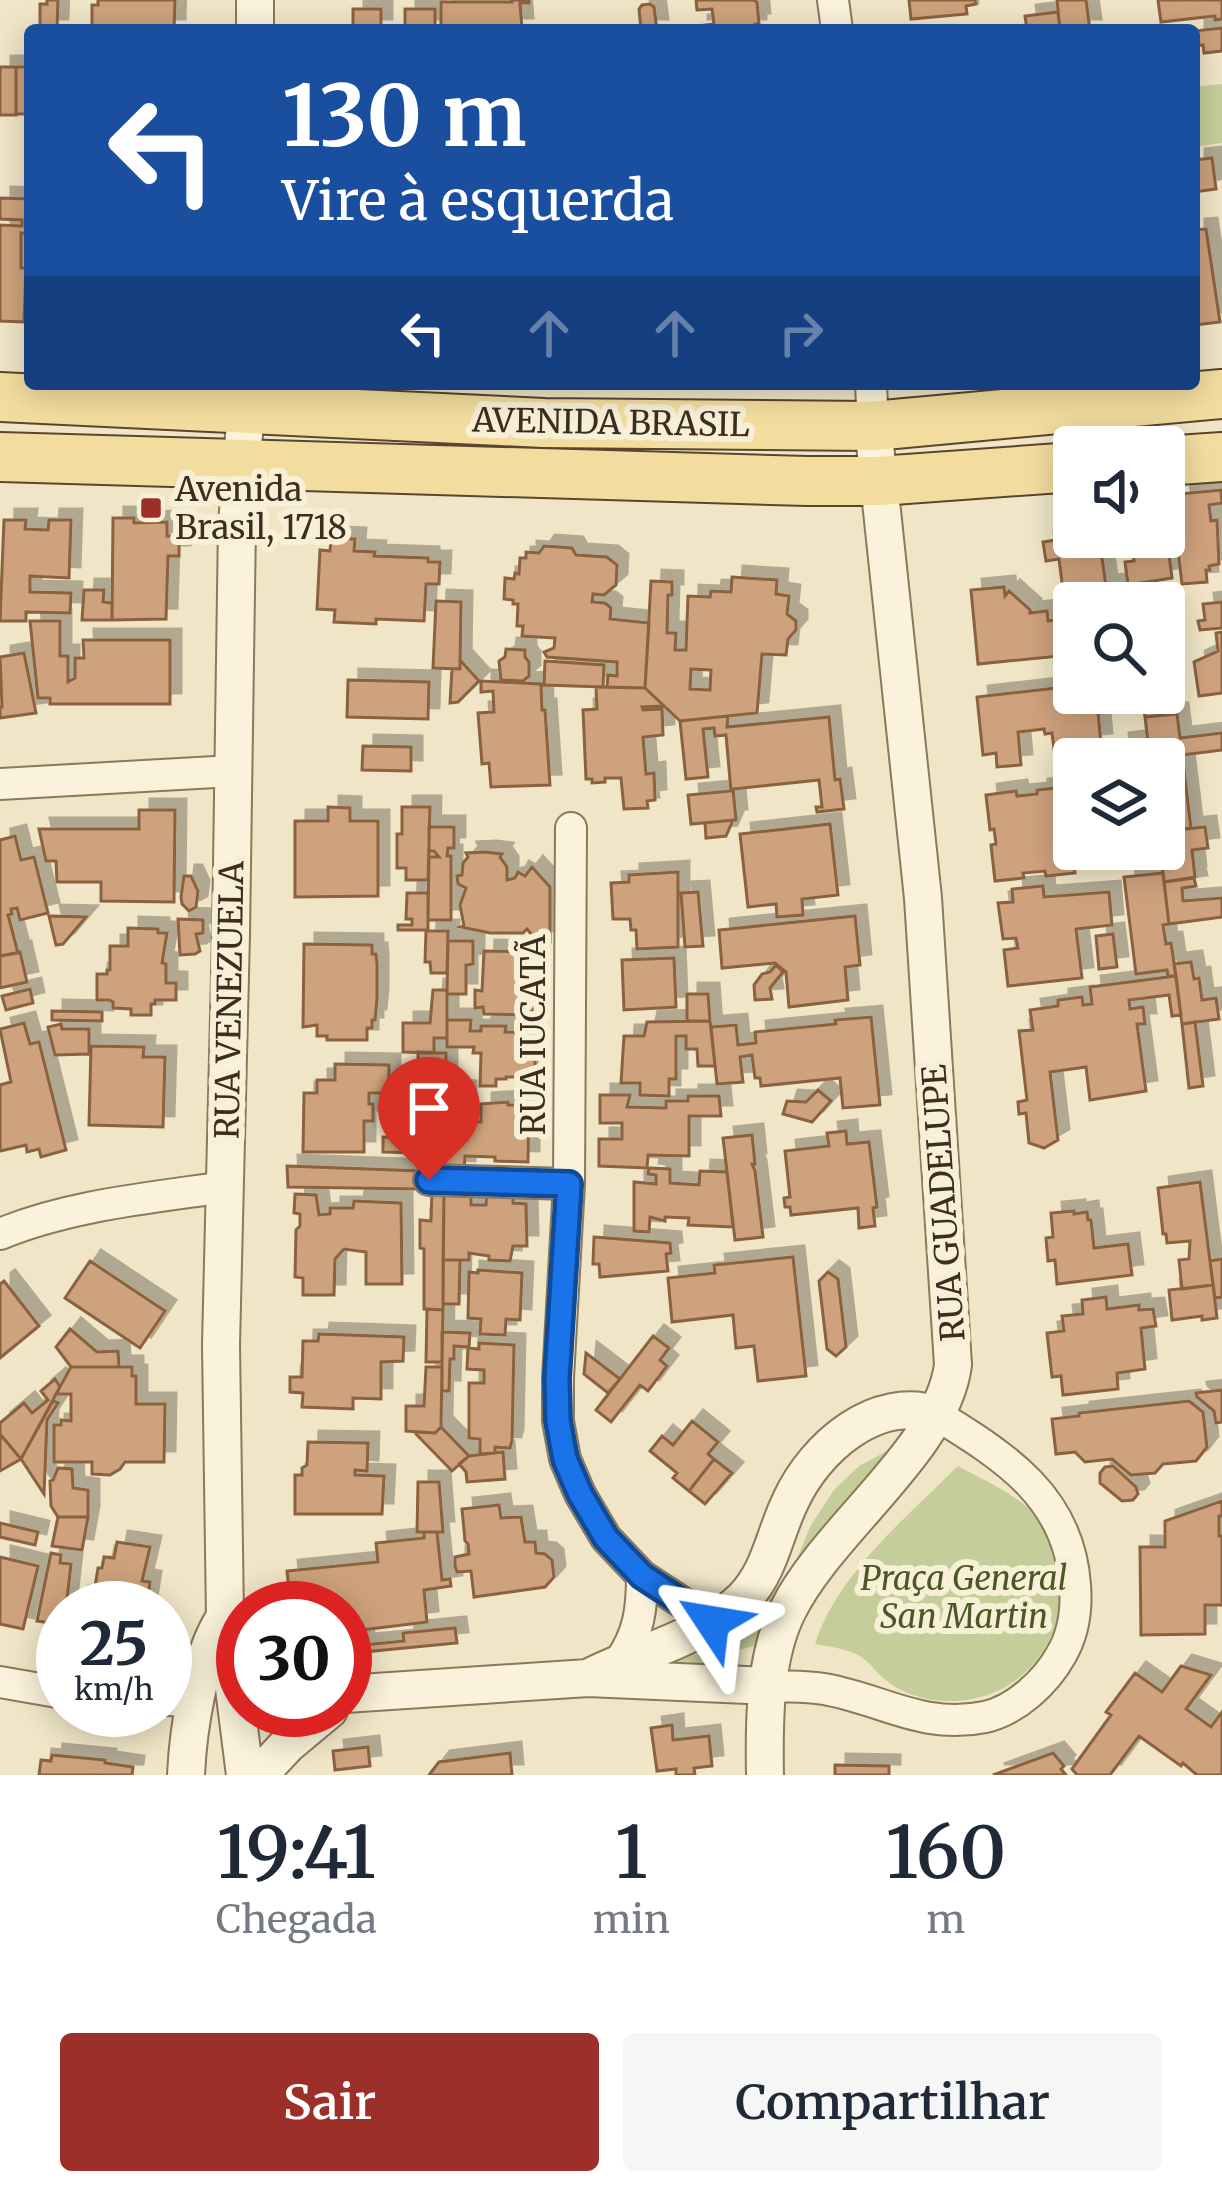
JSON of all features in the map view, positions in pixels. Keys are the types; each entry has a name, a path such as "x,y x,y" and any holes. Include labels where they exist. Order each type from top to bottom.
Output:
{"main road":[{"name":"AVENIDA BRASIL","path":"0,398 247,397 544,423 872,405 1222,394"},
{"name":"AVENIDA BRASIL","path":"0,457 807,481 879,481 1053,469"},
{"path":"1185,460 1222,458"}],"street":[{"name":"RUA VENEZUELA","path":"224,1581 221,1345 237,524 247,397"},
{"name":"RUA GUADELUPE","path":"765,1775 769,1687 785,1615 803,1581 944,1405 952,1376 923,898 872,405"},
{"path":"0,784 232,771"},
{"name":"RUA IUCATÃ","path":"572,828 569,1184 558,1421 565,1459 606,1538 642,1576 712,1622"},
{"path":"429,1180 569,1184"},
{"path":"0,1234 39,1218 225,1187"},
{"path":"372,1696 604,1670 824,1689 933,1720 992,1716 1024,1698 1053,1670 1071,1638 1077,1605 1073,1558 1058,1519 1033,1486 998,1453 937,1415 897,1411 838,1438 813,1466 791,1499 772,1556 741,1600 712,1622 604,1670"},
{"path":"604,1670 636,1634 642,1576"},
{"name":"RUA VENEZUELA","path":"192,1678 216,1632"},
{"path":"0,1682 36,1691"},
{"name":"RUA VENEZUELA","path":"183,1737 186,1775"},
{"name":"RUA VENEZUELA","path":"242,1737 245,1775"},
{"path":"259,1775 297,1737"}],"green space":[{"path":"1222,84 1222,143 1200,146 1200,86"},
{"name":"Praça General San Martin","path":"900,1444 763,1644 738,1650 720,1665 659,1663 713,1651 750,1628 768,1610 769,1596 794,1566 811,1525 834,1490 859,1466"},
{"name":"Praça General San Martin","path":"958,1466 1007,1493 1040,1520 1058,1559 1061,1587 1058,1615 1033,1664 1012,1683 986,1696 946,1701 906,1692 860,1656 815,1644 857,1570"}],"building":[{"path":"47,0 58,0 57,24 40,24 40,4"},
{"path":"98,0 175,0 174,24 92,24 92,5 98,5"},
{"path":"529,0 520,3 522,24 441,24 441,2"},
{"path":"696,0 753,0 759,24 714,24 712,9 697,10"},
{"path":"909,0 975,0 976,4 966,6 967,14 911,19"},
{"path":"1057,0 1086,0 1089,24 1059,24"},
{"path":"1158,0 1222,0 1222,19 1161,22"},
{"path":"642,5 654,7 656,24 640,24"},
{"path":"353,9 381,9 381,24 353,24"},
{"path":"405,9 435,9 435,24 405,24"},
{"path":"1058,12 1059,24 1026,24 1025,16"},
{"path":"1222,28 1222,51 1204,53 1200,30"},
{"path":"0,67 16,67 16,115 0,115"},
{"path":"16,67 24,67 24,114 16,114"},
{"path":"1212,158 1216,189 1200,191 1200,159"},
{"path":"0,198 24,199 24,322 0,321 0,225 22,226 22,220 0,219"},
{"path":"1206,229 1220,322 1200,324 1200,230"},
{"path":"1221,490 1222,503 1209,505 1211,521 1217,520 1219,564 1206,570 1207,582 1182,582 1179,558 1185,558 1185,493"},
{"path":"113,518 167,522 167,536 179,536 179,556 168,556 166,619 112,620"},
{"path":"4,520 26,520 25,529 48,530 49,520 71,520 69,578 30,576 30,592 71,593 70,613 26,612 26,621 0,621"},
{"path":"331,538 355,539 354,551 375,552 374,556 440,562 439,584 426,584 424,621 334,622 335,610 317,609 320,550 330,551"},
{"path":"1053,540 1053,558 1102,558 1105,582 1062,582 1059,559 1046,561 1043,542"},
{"path":"544,546 607,557 617,565 616,585 604,595 593,594 592,602 611,608 610,619 649,623 645,688 607,687 608,675 617,676 617,662 547,657 544,652 554,648 555,638 522,636 523,626 517,626 518,604 504,599 505,578 519,574 520,558 526,558 526,552 539,553"},
{"path":"1169,558 1172,578 1128,582 1125,562"},
{"path":"732,577 777,580 776,594 789,596 787,614 796,621 796,630 788,639 786,655 762,654 757,713 680,721 645,688 651,581 672,582 667,633 676,633 675,650 686,650 688,596 731,592","holes":["691,669 711,670 710,690 690,689"]},
{"path":"1004,587 1005,596 1009,591 1030,613 1047,611 1048,621 1053,620 1053,657 978,664 971,590"},
{"path":"84,590 104,590 103,602 112,603 112,620 82,620"},
{"path":"436,601 461,602 460,669 433,668"},
{"path":"1222,602 1222,628 1200,630 1198,621 1205,620 1203,604"},
{"path":"30,621 60,621 60,656 68,656 68,682 75,678 75,658 84,658 83,640 170,640 170,704 50,704 50,698 38,698"},
{"path":"1222,632 1222,693 1199,696 1194,662 1218,651 1216,633"},
{"path":"506,649 525,650 529,676 523,681 501,680 499,661"},
{"path":"24,653 36,713 0,718 0,657"},
{"path":"460,660 479,681 458,702 450,703 452,669 460,669"},
{"path":"545,661 604,665 603,687 544,685"},
{"path":"348,680 429,682 428,719 347,717"},
{"path":"481,681 541,684 550,785 491,787 489,763 482,764 478,713 494,712 493,691 481,692"},
{"path":"596,687 645,688 664,706 642,707 662,709 663,735 643,737 646,774 654,773 655,800 647,801 648,808 624,809 621,778 592,783 586,779 583,710 597,709"},
{"path":"1053,688 1053,714 1098,714 1100,738 1053,741 1052,733 1045,734 1044,729 1018,732 1021,765 997,767 996,753 983,755 977,697"},
{"path":"1177,714 1180,738 1148,738 1145,717"},
{"path":"728,716 727,727 829,717 835,780 840,779 844,809 817,812 816,807 822,807 819,780 733,789 736,820 691,824 688,795 731,791 726,735 715,736 714,728 703,729 708,777 686,779 680,721"},
{"path":"1222,733 1222,750 1185,755 1185,738 1180,738"},
{"path":"363,746 411,747 411,771 362,770"},
{"path":"1185,779 1191,828 1185,829"},
{"path":"1053,788 1053,870 1075,873 1023,873 1024,878 995,881 991,845 996,844 986,795 1016,791 1017,796 1037,794 1037,790"},
{"path":"328,807 350,808 350,821 378,821 378,896 295,897 295,821 328,821"},
{"path":"402,807 430,807 428,880 406,880 406,868 397,868"},
{"path":"139,810 175,810 174,902 101,901 101,882 57,882 56,861 46,861 39,829 139,829"},
{"path":"733,820 726,836 706,838 705,823"},
{"path":"830,824 838,895 802,899 803,915 777,917 776,904 748,907 740,834"},
{"path":"429,827 454,827 454,848 448,848 447,856 451,856 451,920 428,920 429,857 439,857 429,851"},
{"path":"1205,827 1208,848 1192,850 1195,877 1164,882 1163,870 1185,870 1185,829"},
{"path":"15,836 21,860 34,857 48,913 20,920 17,908 11,909 8,915 18,953 0,956 0,840"},
{"path":"466,853 502,854 507,880 518,872 525,876 532,867 550,887 550,942 538,942 527,929 490,933 461,927 460,905 466,888 458,884 457,876 462,875"},
{"path":"678,872 678,947 637,949 630,919 613,919 611,883 629,882 629,875"},
{"path":"1163,873 1169,924 1163,925 1176,976 1168,976 1167,970 1136,974 1124,877"},
{"path":"184,876 191,876 198,891 196,907 189,911 181,897"},
{"path":"1194,878 1196,886 1182,888 1183,901 1222,898 1222,917 1169,924 1164,882"},
{"path":"1043,886 1044,897 1109,892 1112,925 1076,929 1082,978 1008,986 1004,950 1018,948 1016,938 1003,939 998,903 1013,902 1012,889"},
{"path":"698,892 703,946 685,947 681,893"},
{"path":"407,893 428,893 428,930 398,930 398,925 412,925 412,919 406,919"},
{"path":"49,916 86,917 63,944 56,945"},
{"path":"855,916 860,965 845,967 848,1000 789,1007 786,972 775,963 722,968 719,930"},
{"path":"178,919 203,920 203,933 196,934 200,951 195,954 180,955"},
{"path":"128,928 167,933 162,963 166,964 166,983 176,983 176,1000 155,1000 151,1015 131,1015 131,1009 113,1008 109,1000 97,1000 97,974 110,970 110,946 128,946"},
{"path":"426,931 448,931 447,973 431,973 430,962 425,962"},
{"path":"1113,934 1117,967 1099,969 1096,936"},
{"path":"448,941 473,941 473,964 466,965 466,994 447,994"},
{"path":"304,944 372,945 377,999 367,1040 327,1040 327,1036 317,1036 317,1025 303,1027"},
{"path":"484,951 532,952 532,1015 484,1014 483,1007 475,1008 475,990 482,991"},
{"path":"20,952 27,982 0,988 0,956"},
{"path":"674,958 676,1007 624,1010 622,960"},
{"path":"1191,962 1202,1000 1216,998 1219,1019 1182,1024 1174,964"},
{"path":"776,965 783,972 770,988 772,999 755,1000 754,985"},
{"path":"1176,976 1181,1015 1172,1016 1169,995 1129,1000 1130,1009 1143,1007 1145,1024 1137,1024 1146,1091 1090,1100 1086,1067 1050,1072 1058,1140 1044,1148 1029,1143 1026,1113 1019,1114 1018,1102 1027,1100 1019,1031 1033,1030 1030,1010 1082,997 1083,1005 1092,1004 1090,987"},
{"path":"30,989 33,1003 6,1010 2,996"},
{"path":"433,990 447,990 447,1038 434,1038 434,1053 403,1052 403,1023 430,1023"},
{"path":"687,994 708,994 710,1021 687,1021"},
{"path":"52,1011 102,1012 102,1021 52,1020"},
{"path":"871,1017 880,1105 843,1108 840,1078 761,1086 752,1055 740,1057 743,1082 717,1084 711,1027 736,1025 738,1045 756,1043 755,1032"},
{"path":"447,1020 471,1020 470,1031 506,1026 505,1032 532,1033 535,1077 506,1077 496,1079 496,1086 480,1086 481,1053 473,1053 474,1047 447,1047"},
{"path":"710,1021 715,1066 698,1066 697,1049 686,1049 686,1036 676,1036 676,1079 669,1079 669,1096 640,1095 640,1083 621,1083 624,1036 644,1036 647,1022"},
{"path":"1195,1022 1203,1086 1189,1088 1182,1024"},
{"path":"24,1023 30,1044 39,1042 66,1150 41,1157 39,1149 27,1152 26,1145 0,1151 0,1085 11,1082 0,1029"},
{"path":"61,1024 62,1029 89,1029 89,1054 55,1055 48,1027"},
{"path":"91,1046 144,1047 143,1057 165,1057 163,1127 89,1125"},
{"path":"418,1052 446,1053 446,1090 425,1090 425,1068 418,1067"},
{"path":"335,1064 389,1065 389,1093 369,1093 373,1121 364,1121 364,1152 303,1152 304,1093 317,1093 317,1080 335,1080"},
{"path":"818,1090 831,1101 812,1122 783,1114 787,1101 806,1102"},
{"path":"446,1091 465,1092 464,1121 481,1122 481,1104 529,1105 528,1162 465,1156 464,1172 445,1171"},
{"path":"600,1095 630,1095 627,1107 666,1108 666,1101 688,1101 688,1096 719,1096 721,1116 689,1116 689,1156 648,1155 647,1168 599,1166 599,1139 622,1139 622,1123 600,1123"},
{"path":"846,1131 847,1144 869,1142 875,1226 859,1228 858,1208 791,1215 784,1198 790,1197 785,1151 829,1146 827,1133"},
{"path":"752,1135 763,1237 735,1240 723,1138"},
{"path":"383,1137 422,1138 421,1153 383,1152"},
{"path":"287,1166 421,1171 420,1189 288,1187"},
{"path":"649,1168 670,1169 670,1183 699,1185 700,1171 727,1172 733,1227 688,1225 689,1218 665,1217 665,1221 650,1217 649,1232 634,1231 634,1182 656,1184 656,1175 648,1174"},
{"path":"1200,1182 1213,1285 1182,1289 1179,1260 1189,1259 1190,1241 1167,1243 1158,1188"},
{"path":"432,1189 444,1189 443,1310 424,1309 420,1220 431,1221"},
{"path":"444,1189 471,1189 471,1205 486,1205 487,1189 513,1189 513,1203 526,1204 527,1246 513,1246 510,1261 469,1253 469,1260 443,1260"},
{"path":"295,1194 316,1195 319,1215 330,1214 330,1208 353,1208 354,1201 401,1203 402,1284 366,1284 366,1252 344,1249 335,1259 334,1295 303,1295 303,1278 295,1277 300,1214 294,1213"},
{"path":"1087,1212 1094,1248 1128,1244 1132,1275 1057,1284 1055,1260 1048,1261 1046,1238 1053,1237 1051,1213"},
{"path":"594,1237 670,1243 668,1271 600,1277 599,1264 593,1264"},
{"path":"793,1257 806,1376 758,1381 754,1346 736,1348 733,1315 672,1322 668,1278 715,1273 714,1265"},
{"path":"1222,1259 1222,1297 1215,1298 1210,1261"},
{"path":"443,1260 460,1260 459,1304 443,1304"},
{"path":"90,1261 165,1311 140,1348 65,1298"},
{"path":"469,1272 522,1273 520,1320 506,1319 505,1335 480,1334 481,1319 468,1318"},
{"path":"828,1272 838,1279 846,1347 836,1356 827,1349 819,1281"},
{"path":"4,1281 39,1326 0,1358 0,1284"},
{"path":"1213,1285 1217,1318 1172,1320 1169,1290"},
{"path":"1106,1297 1107,1309 1139,1305 1139,1310 1153,1309 1156,1326 1141,1328 1145,1369 1117,1373 1118,1389 1063,1395 1061,1376 1052,1377 1047,1333 1064,1331 1062,1316 1083,1314 1082,1300"},
{"path":"427,1309 443,1310 442,1362 426,1362"},
{"path":"70,1329 97,1352 118,1351 119,1367 71,1367 56,1347"},
{"path":"442,1332 470,1333 469,1347 454,1346 449,1391 442,1391"},
{"path":"319,1334 404,1337 403,1361 381,1362 381,1399 353,1398 353,1409 302,1407 303,1393 290,1392 290,1377 302,1377 303,1341 318,1341"},
{"path":"653,1336 669,1348 660,1360 667,1366 648,1391 640,1385 611,1422 596,1410"},
{"path":"479,1343 514,1345 512,1440 510,1448 495,1447 495,1453 480,1454 480,1439 469,1438 469,1383 484,1383 484,1370 467,1369 468,1348 479,1349"},
{"path":"586,1353 620,1379 608,1393 584,1374"},
{"path":"71,1367 132,1367 136,1404 165,1404 164,1462 125,1462 110,1475 92,1474 92,1462 54,1462 54,1425 71,1421 71,1394 56,1394"},
{"path":"426,1367 442,1367 441,1427 435,1433 406,1431 406,1406 424,1406"},
{"path":"55,1379 60,1387 21,1459 0,1434 0,1423 24,1403 32,1413 48,1400 41,1391"},
{"path":"1222,1390 1222,1422 1216,1423 1214,1411 1196,1393"},
{"path":"53,1401 58,1403 47,1420 44,1494 21,1459"},
{"path":"1189,1401 1203,1412 1207,1447 1196,1461 1163,1464 1155,1473 1131,1475 1112,1459 1085,1462 1075,1452 1056,1454 1052,1419"},
{"path":"692,1421 718,1442 708,1454 714,1459 689,1491 673,1478 677,1473 650,1451 662,1436 673,1445"},
{"path":"441,1427 469,1456 452,1471 414,1432 435,1433"},
{"path":"0,1434 21,1459 0,1471"},
{"path":"308,1442 368,1443 367,1471 355,1470 355,1475 384,1476 382,1514 295,1514 295,1475 302,1475 307,1465"},
{"path":"503,1452 505,1479 467,1482 459,1464 469,1456"},
{"path":"714,1459 732,1473 705,1504 689,1491"},
{"path":"1113,1466 1136,1487 1133,1500 1122,1501 1100,1483 1100,1473"},
{"path":"58,1468 72,1469 73,1488 88,1490 88,1517 58,1517 51,1506 50,1481"},
{"path":"418,1482 439,1482 443,1532 417,1532"},
{"path":"1222,1501 1222,1605 1205,1605 1205,1634 1141,1635 1140,1547 1165,1547 1165,1521"},
{"path":"499,1505 501,1518 521,1517 525,1542 535,1542 536,1553 552,1560 554,1577 545,1587 474,1597 471,1571 457,1572 455,1566 455,1557 469,1554 462,1509"},
{"path":"58,1517 88,1517 82,1550 52,1546"},
{"path":"0,1523 38,1532 35,1545 0,1537"},
{"path":"424,1532 437,1532 442,1580 450,1579 451,1586 424,1590 427,1622 372,1629 372,1581 288,1581 287,1571 378,1562 376,1543 424,1538"},
{"path":"117,1542 150,1547 142,1581 96,1581 104,1557 114,1558"},
{"path":"51,1553 61,1555 60,1563 71,1564 69,1581 45,1581"},
{"path":"0,1557 38,1566 23,1629 0,1624"},
{"path":"455,1628 457,1643 372,1651 372,1644 404,1641 403,1633"},
{"path":"1181,1666 1211,1675 1186,1709 1211,1727 1222,1712 1222,1775 1197,1775 1139,1736 1110,1775 1077,1775 1072,1769 1135,1673 1162,1692"},
{"path":"672,1725 673,1740 709,1736 712,1766 694,1768 695,1775 676,1775 676,1769 657,1771 651,1728"},
{"path":"368,1747 370,1766 335,1770 333,1751"},
{"path":"510,1753 512,1775 429,1775 439,1762"},
{"path":"1053,1753 1066,1775 993,1775"},
{"path":"52,1755 133,1767 132,1775 39,1775 41,1760 51,1761"},
{"path":"835,1765 889,1766 889,1775 835,1775"}],"place":[{"name":"Avenida Brasil, 1718","path":"151,508"}],"route":[{"path":"429,1180 569,1184 557,1378 565,1459 606,1538 642,1576 712,1622"}]}
